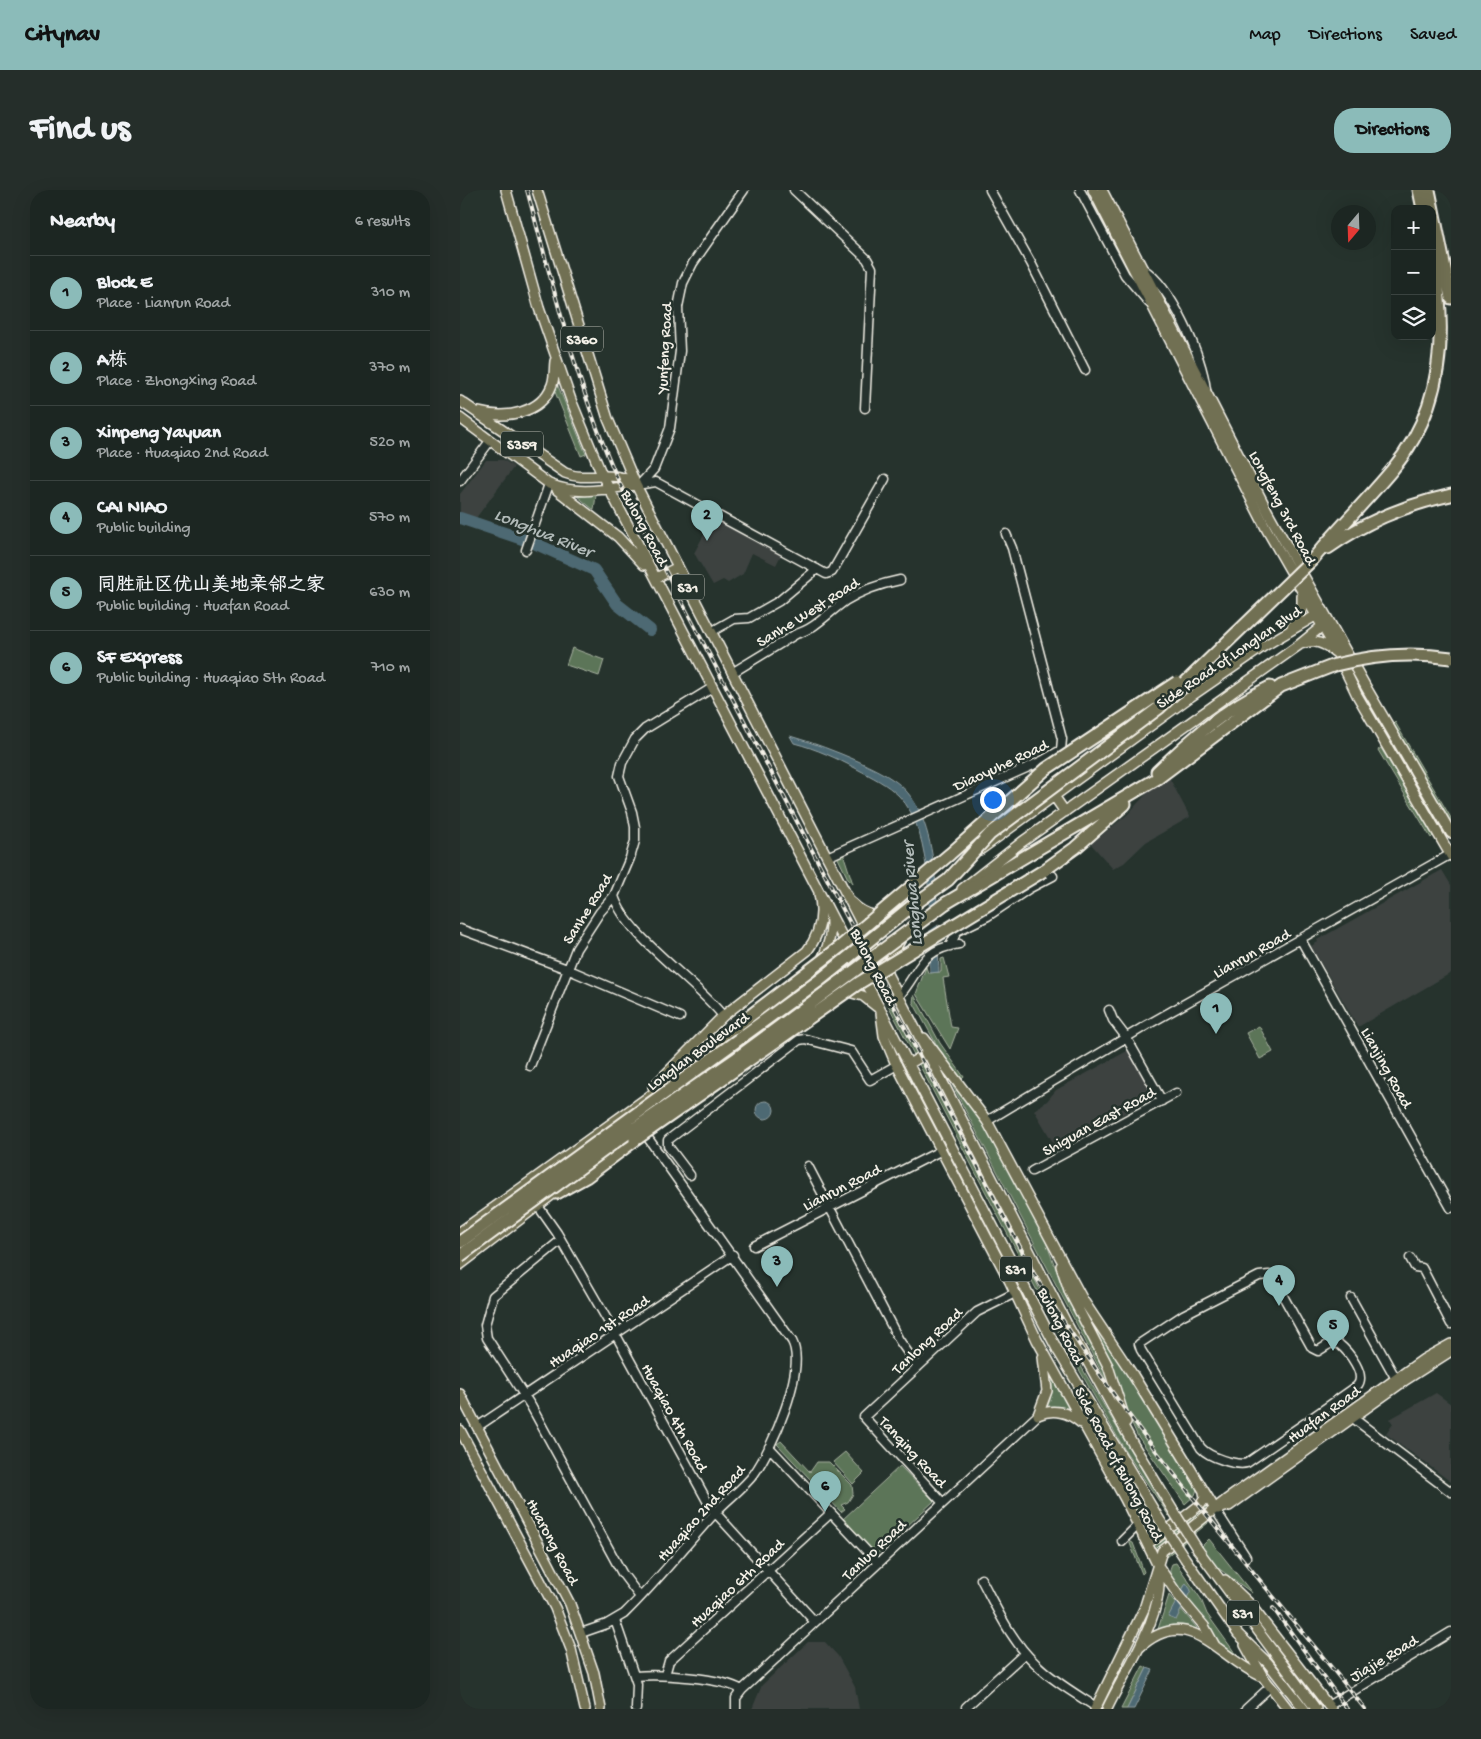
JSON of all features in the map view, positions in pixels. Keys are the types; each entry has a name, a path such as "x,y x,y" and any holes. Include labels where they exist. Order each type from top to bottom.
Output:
{"highway":[{"path":"1419,190 1422,205"},
{"path":"1430,190 1451,298"},
{"path":"660,1088 734,1028 840,947 950,854 1046,768 1152,701 1209,660 1314,559 1393,469 1410,444 1427,409 1440,362 1442,320 1436,280"},
{"path":"1314,559 1370,521 1410,505 1451,495"},
{"path":"557,1193 586,1177 636,1129 859,983 1060,860 1103,824 1179,750 1227,710 1289,677 1336,659 1395,655 1451,658"},
{"name":"Longlan Boulevard","path":"460,1256 618,1140 737,1058 945,902 1151,783 1282,686 1336,659"},
{"name":"Longlan Boulevard","path":"460,1242 820,980 946,878 990,834 1138,725 1209,660"}],"main road":[{"name":"Bulong Road","path":"506,190 538,308 602,475 1058,1351 1109,1440 1161,1522 1238,1634 1272,1660 1316,1709"},
{"name":"Bulong Road","path":"538,190 608,419 636,485 1069,1328 1133,1444 1174,1512 1304,1709"},
{"name":"Longfeng 3rd Road","path":"1093,190 1267,530 1322,627 1336,659 1451,855"},
{"name":"Longfeng 3rd Road","path":"1102,190 1269,514 1451,833"},
{"path":"472,410 505,416 532,407 542,399 552,384 555,356"},
{"name":"S359","path":"460,401 560,471 579,477 602,475 622,477 636,485"},
{"name":"S359","path":"460,418 549,484 572,491 636,485"},
{"path":"549,484 618,537 656,578 678,567"},
{"path":"1290,630 1302,609 1303,600 1299,587"},
{"name":"Side Road of Longlan Blvd","path":"633,1108 804,987 908,904 946,878 1054,796 1190,697 1290,630 1315,616 1326,616 1322,627 1298,645 1065,812 820,995 636,1129"},
{"path":"1298,645 1309,641 1327,645 1336,659"},
{"path":"1054,796 1065,812"},
{"path":"460,1232 633,1108 723,1016 795,962 813,942 821,916 820,897 815,882"},
{"path":"848,900 858,909 872,916 899,911"},
{"path":"804,987 814,975 826,950 831,925 828,906"},
{"path":"896,992 890,965 892,955 913,925"},
{"path":"820,995 832,991 853,993 873,1002 881,1010"},
{"name":"Side Road of Bulong Road","path":"881,1010 884,1036 897,1065 1038,1340 1125,1499 1136,1526 1157,1564 1178,1595 1204,1626 1215,1646 1242,1666 1263,1676"},
{"path":"914,1024 987,1121 1083,1300 1133,1375 1215,1509"},
{"path":"909,1064 927,1054"},
{"path":"633,1108 636,1129"},
{"path":"621,1117 636,1129"},
{"path":"460,1265 557,1193"},
{"path":"994,1226 1015,1295"},
{"path":"1057,1252 1070,1293 1108,1366 1133,1444"},
{"path":"1038,1340 1047,1384 1045,1400 1038,1415"},
{"name":"Huafan Road","path":"1350,1416 1396,1379 1451,1344"},
{"name":"Huafan Road","path":"1096,1708 1146,1604 1162,1552 1215,1509 1350,1416 1450,1354"},
{"name":"Huarong Road","path":"460,1394 563,1588 594,1673 601,1707"},
{"path":"1038,1415 1051,1411 1066,1414 1086,1428"},
{"name":"Huarong Road","path":"460,1430 555,1608 570,1649 585,1709"},
{"path":"1143,1537 1151,1541 1157,1538 1201,1504 1205,1498 1204,1492"},
{"path":"1107,1709 1153,1614 1160,1592 1157,1564"},
{"path":"1212,1569 1250,1603 1330,1708"},
{"path":"1135,1651 1154,1636 1175,1629 1193,1632 1215,1646"},
{"path":"1238,1634 1270,1687 1288,1709"},
{"path":"1127,1644 1135,1651"},
{"path":"585,1709 601,1707"}],"street":[{"name":"Yunfeng Road","path":"636,485 646,479 654,469 670,428 678,367 678,307 683,283 692,263 744,190"},
{"path":"794,190 867,259 872,268 865,408"},
{"path":"990,190 1031,263 1085,370"},
{"path":"1080,190 1125,275 1153,308"},
{"path":"460,481 490,441"},
{"path":"636,485 656,482 826,574 832,572 885,479"},
{"path":"526,549 549,484"},
{"name":"Diaoyuhe Road","path":"827,856 1042,761 1057,753 1062,747 1012,548 1006,534"},
{"path":"711,632 734,619 749,618 779,601 817,569"},
{"name":"Sanhe West Road","path":"732,673 796,634 807,631 853,596 880,584 900,580"},
{"name":"Sanhe Road","path":"530,1066 567,969 582,939 614,896 630,858 635,841 632,812 619,776 622,763 635,739 645,730 712,688"},
{"name":"Lianrun Road","path":"987,1121 1126,1037 1451,855"},
{"path":"950,946 957,932 988,916 1052,876"},
{"path":"614,896 626,920 704,994 723,1016"},
{"path":"460,929 567,969 680,1017"},
{"name":"Lianjing Road","path":"1301,940 1451,1208"},
{"path":"896,992 927,957 940,950 959,944"},
{"path":"1110,1010 1113,1020 1126,1037 1162,1101"},
{"path":"690,1175 668,1146 668,1140 803,1039 854,1052 870,1080 897,1065"},
{"path":"728,1061 744,1082"},
{"name":"Shiguan East Road","path":"1032,1172 1176,1093"},
{"name":"Huaqiao 2nd Road","path":"581,1633 615,1620 624,1614 715,1513 748,1481 769,1447 789,1399 795,1346 733,1255 636,1129"},
{"name":"Lianrun Road","path":"754,1246 940,1151"},
{"path":"808,1166 899,1340 918,1367"},
{"name":"Huaqiao 4th Road","path":"538,1206 561,1240 616,1335 715,1513 815,1622"},
{"path":"561,1240 497,1292 490,1302 485,1325 487,1338 525,1397 615,1562 640,1597"},
{"name":"Huaqiao 1st Road","path":"477,1427 525,1397 733,1255"},
{"path":"1410,1258 1415,1267 1422,1268 1451,1324"},
{"path":"1269,1274 1274,1278 1312,1348 1318,1350 1333,1343 1339,1344 1360,1375 1361,1381 1357,1386 1308,1421 1247,1463 1241,1464 1208,1454 1201,1448 1140,1350 1139,1344 1188,1312 1260,1276 1269,1274"},
{"name":"Tanlong Road","path":"864,1417 977,1312 1015,1295"},
{"path":"1351,1298 1396,1379"},
{"name":"Tanluo Road","path":"736,1709 736,1698 742,1690 1038,1415"},
{"path":"1350,1416 1451,1492"},
{"name":"Tanqing Road","path":"864,1417 943,1503"},
{"path":"769,1447 878,1562"},
{"path":"1215,1509 1246,1557"},
{"name":"Huaqiao 6th Road","path":"665,1675 670,1662 832,1513"},
{"path":"1122,1540 1136,1526"},
{"path":"981,1579 1009,1630 1025,1653 1052,1678 1096,1708"},
{"path":"615,1620 638,1688 636,1709"},
{"name":"Jiajie Road","path":"1330,1708 1451,1632"},
{"path":"966,1707 1025,1653"},
{"path":"634,1674 665,1675 730,1685 742,1690"},
{"path":"1246,1709 1270,1687"}],"shaded area":[{"path":"486,460 504,460 514,467 476,518 460,512 460,494"},
{"path":"713,518 782,553 776,565 752,553 743,574 728,583 723,580 713,585 694,553"},
{"path":"1169,777 1190,817 1146,842 1124,863 1113,869 1091,844 1128,814 1147,793"},
{"path":"1442,870 1451,885 1451,973 1358,1027 1311,946 1318,942 1317,940"},
{"path":"1129,1050 1154,1095 1153,1097 1058,1151 1034,1110 1047,1101 1056,1090"},
{"path":"1436,1393 1451,1404 1451,1482 1386,1434 1393,1424 1390,1419"},
{"path":"808,1642 825,1642 838,1656 855,1687 859,1709 752,1709 762,1685"}],"green space":[{"path":"556,381 586,454 581,456 553,387"},
{"path":"596,495 594,510 577,496"},
{"path":"572,648 604,660 599,676 566,665"},
{"path":"1395,722 1451,818 1451,821 1393,723"},
{"path":"1381,748 1433,836 1431,838 1378,750"},
{"path":"843,853 853,884 848,879 837,856"},
{"path":"944,958 949,977 943,978 951,1027 958,1028 950,1049 916,994 926,967 928,973 941,972 941,959"},
{"path":"876,975 1072,1351 1169,1516 1126,1452 1069,1352 873,976"},
{"path":"914,995 940,1043 964,1077 961,1080 939,1049 913,1002"},
{"path":"1259,1026 1273,1052 1260,1059 1246,1033"},
{"path":"944,1069 992,1137 1042,1231 1064,1291 1098,1351 1117,1402"},
{"path":"1075,1294 1128,1373 1197,1489 1195,1495 1185,1504 1137,1435"},
{"path":"1024,1304 1080,1411 1153,1528 1144,1527 1073,1399"},
{"path":"1053,1378 1073,1414 1046,1410 1050,1400"},
{"path":"781,1441 810,1472 817,1462 829,1462 852,1485 853,1494 848,1502 841,1505 845,1509 841,1512 777,1444"},
{"path":"845,1452 864,1473 853,1484 833,1462"},
{"path":"900,1466 934,1501 876,1555 842,1520"},
{"path":"1204,1505 1207,1508 1157,1549 1150,1543 1159,1543"},
{"path":"1207,1520 1208,1523 1166,1557 1167,1553"},
{"path":"1209,1539 1252,1593 1214,1565 1202,1546"},
{"path":"1129,1541 1133,1543 1144,1572 1142,1574"},
{"path":"1176,1563 1201,1599 1207,1614 1240,1660 1229,1654 1187,1600 1186,1583 1181,1593 1173,1583 1170,1576 1170,1568 1172,1564"},
{"path":"1169,1595 1197,1628 1196,1630 1177,1625 1158,1629"},
{"path":"1143,1666 1147,1668 1127,1709 1121,1709"}],"water":[{"path":"790,736 808,741 877,770 895,781 911,797 922,818 930,842 937,897 939,972 930,973 928,880 919,832 911,812 899,796 884,784 834,758 794,743"},
{"path":"765,1101 771,1104 774,1110 771,1116 765,1119 759,1116 756,1110 759,1104"},
{"path":"1186,1583 1191,1590 1176,1620 1168,1617"},
{"path":"1147,1668 1153,1670 1134,1709 1127,1709"}],"pier":[{"path":"940,915 940,923 926,933 926,925"}],"waterway":[{"name":"Longhua River","path":"460,518 534,543 594,570 617,604 650,630"}],"railway":[{"path":"527,190 579,374 604,447 619,482 1033,1272 1108,1387 1149,1442 1365,1709"},
{"path":"1273,1608 1347,1709"}],"place":[{"name":"A栋","path":"707,541"},
{"name":"Block E","path":"1216,1034"},
{"name":"Xinpeng Yayuan","path":"777,1287"},
{"name":"CAI NIAO","path":"1279,1306"},
{"name":"同胜社区优山美地亲邻之家","path":"1333,1351"},
{"name":"SF Express","path":"825,1512"}]}
